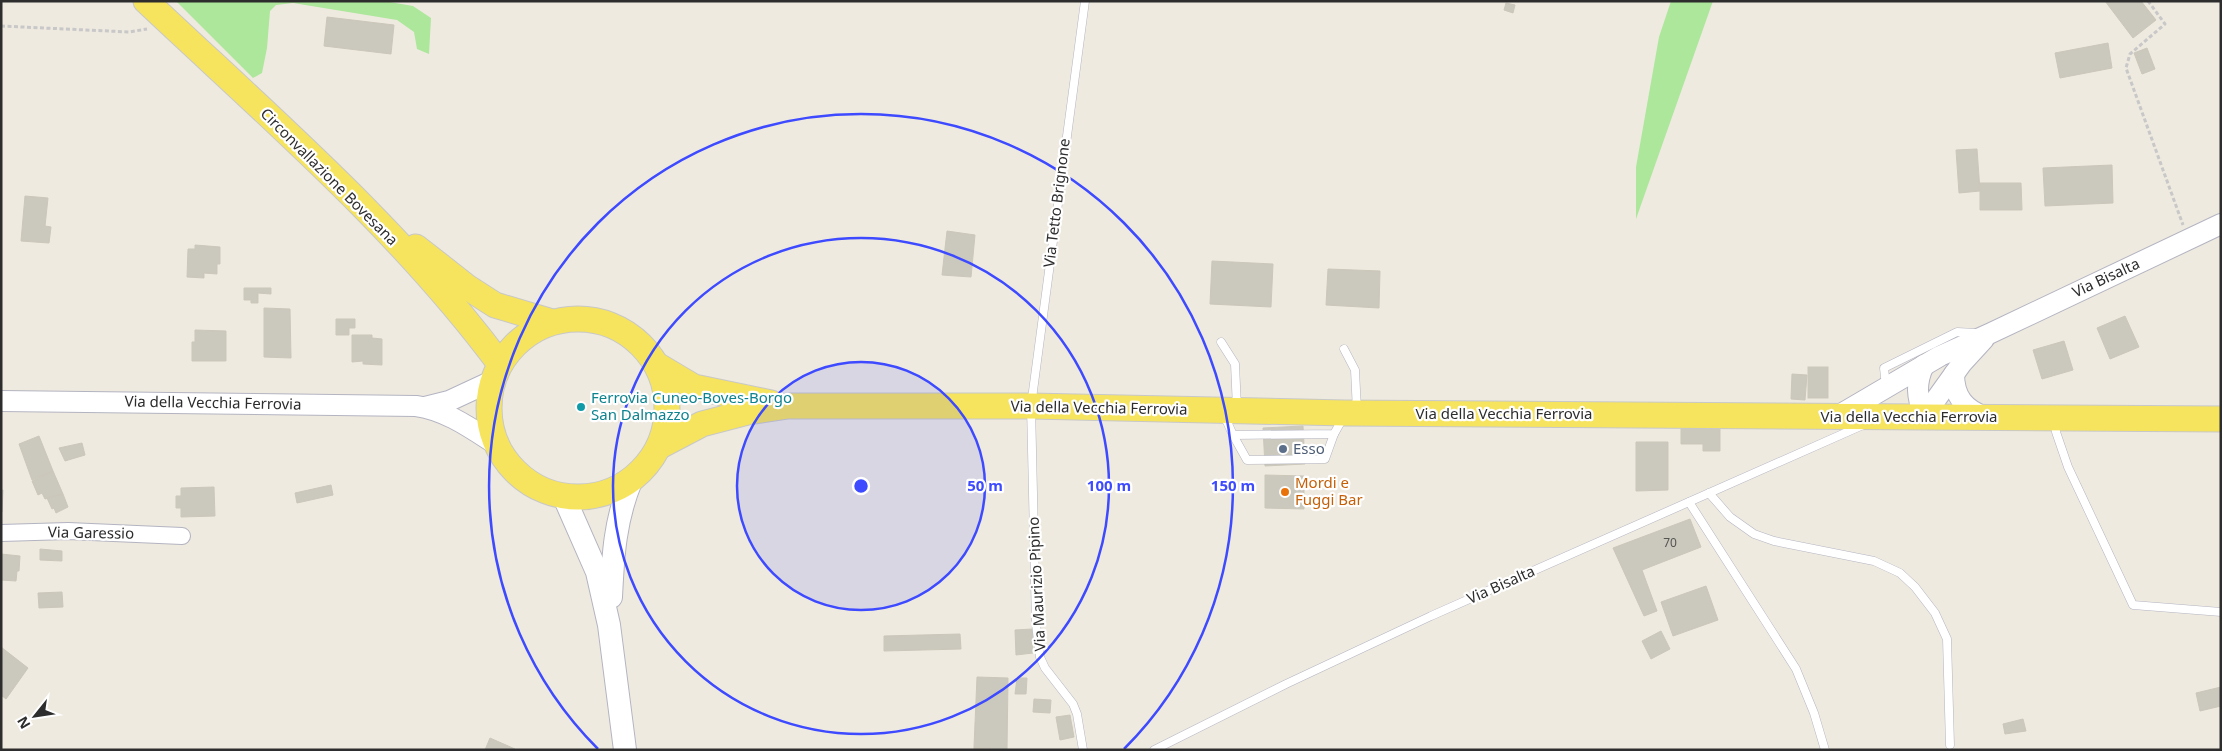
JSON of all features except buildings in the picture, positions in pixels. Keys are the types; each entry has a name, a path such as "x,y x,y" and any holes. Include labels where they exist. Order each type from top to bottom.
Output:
{"main road":[{"name":"Circonvallazione Bovesana","path":"146,1 359,202 469,322 496,372"},
{"path":"359,202 467,287 495,305 552,322"},
{"path":"609,625 612,557 621,505 632,481 648,465 660,446 668,419 667,391 658,365 638,341 612,324 583,318 552,322 531,331 514,345 496,372 489,402 490,424 497,444 508,464 524,479 543,490 564,497 588,498 603,494 632,481"},
{"name":"Via della Vecchia Ferrovia","path":"658,365 694,387 788,406"},
{"name":"Via della Vecchia Ferrovia","path":"660,446 702,424 748,412 788,406 1031,406 1230,411 1345,420 1844,424 1880,417 1924,416 2221,419"},
{"path":"564,497 597,572 609,625 625,750"}],"street":[{"name":"Via Bisalta","path":"1844,424 1886,387 1924,365 1964,344 2221,224"},
{"name":"Via Bisalta","path":"1924,416 1972,351 1991,333"},
{"path":"1924,365 1917,380 1917,390 1924,416"},
{"name":"Via della Vecchia Ferrovia","path":"1,401 425,407 466,394 496,372"},
{"path":"1954,374 1954,387 1966,407 1974,413 1986,417"},
{"name":"Via della Vecchia Ferrovia","path":"425,407 452,418 497,444"},
{"name":"Via Garessio","path":"1,533 68,531 182,536"}],"lane":[{"name":"Via Tetto Brignone","path":"1031,406 1085,1"},
{"path":"1886,387 1884,368 1957,332 1991,333"},
{"path":"1221,342 1235,364 1230,411 1233,435 1247,460 1325,459 1345,420 1355,370 1344,349"},
{"name":"Via Maurizio Pipino","path":"1031,406 1036,624 1040,657 1045,668 1073,704 1077,714 1083,750"},
{"path":"2055,418 2056,432 2068,467 2133,605 2221,612"},
{"path":"1233,435 1345,420"},
{"name":"Via Bisalta","path":"1154,750 1286,684 1431,616 1709,493 1844,424"},
{"path":"1709,493 1730,517 1754,534 1774,542 1874,561 1900,573 1916,587 1935,613 1947,639 1950,745"},
{"path":"1689,502 1796,670 1814,713 1825,750"}],"path":[{"path":"2148,1 2165,24 2130,54 2126,68 2188,239"},
{"path":"1,26 130,32 151,28 164,19"}],"green space":[{"path":"176,1 384,1 413,6 431,18 429,54 417,49 414,32 397,20 293,3 276,5 270,11 267,48 262,73 253,78"},
{"path":"1671,1 1713,1 1636,219 1636,167 1659,37"}],"place":[{"name":"Ferrovia Cuneo-Boves-Borgo San Dalmazzo","path":"581,407"},
{"name":"Esso","path":"1283,449"},
{"name":"Mordi e Fuggi Bar","path":"1285,492"}]}
